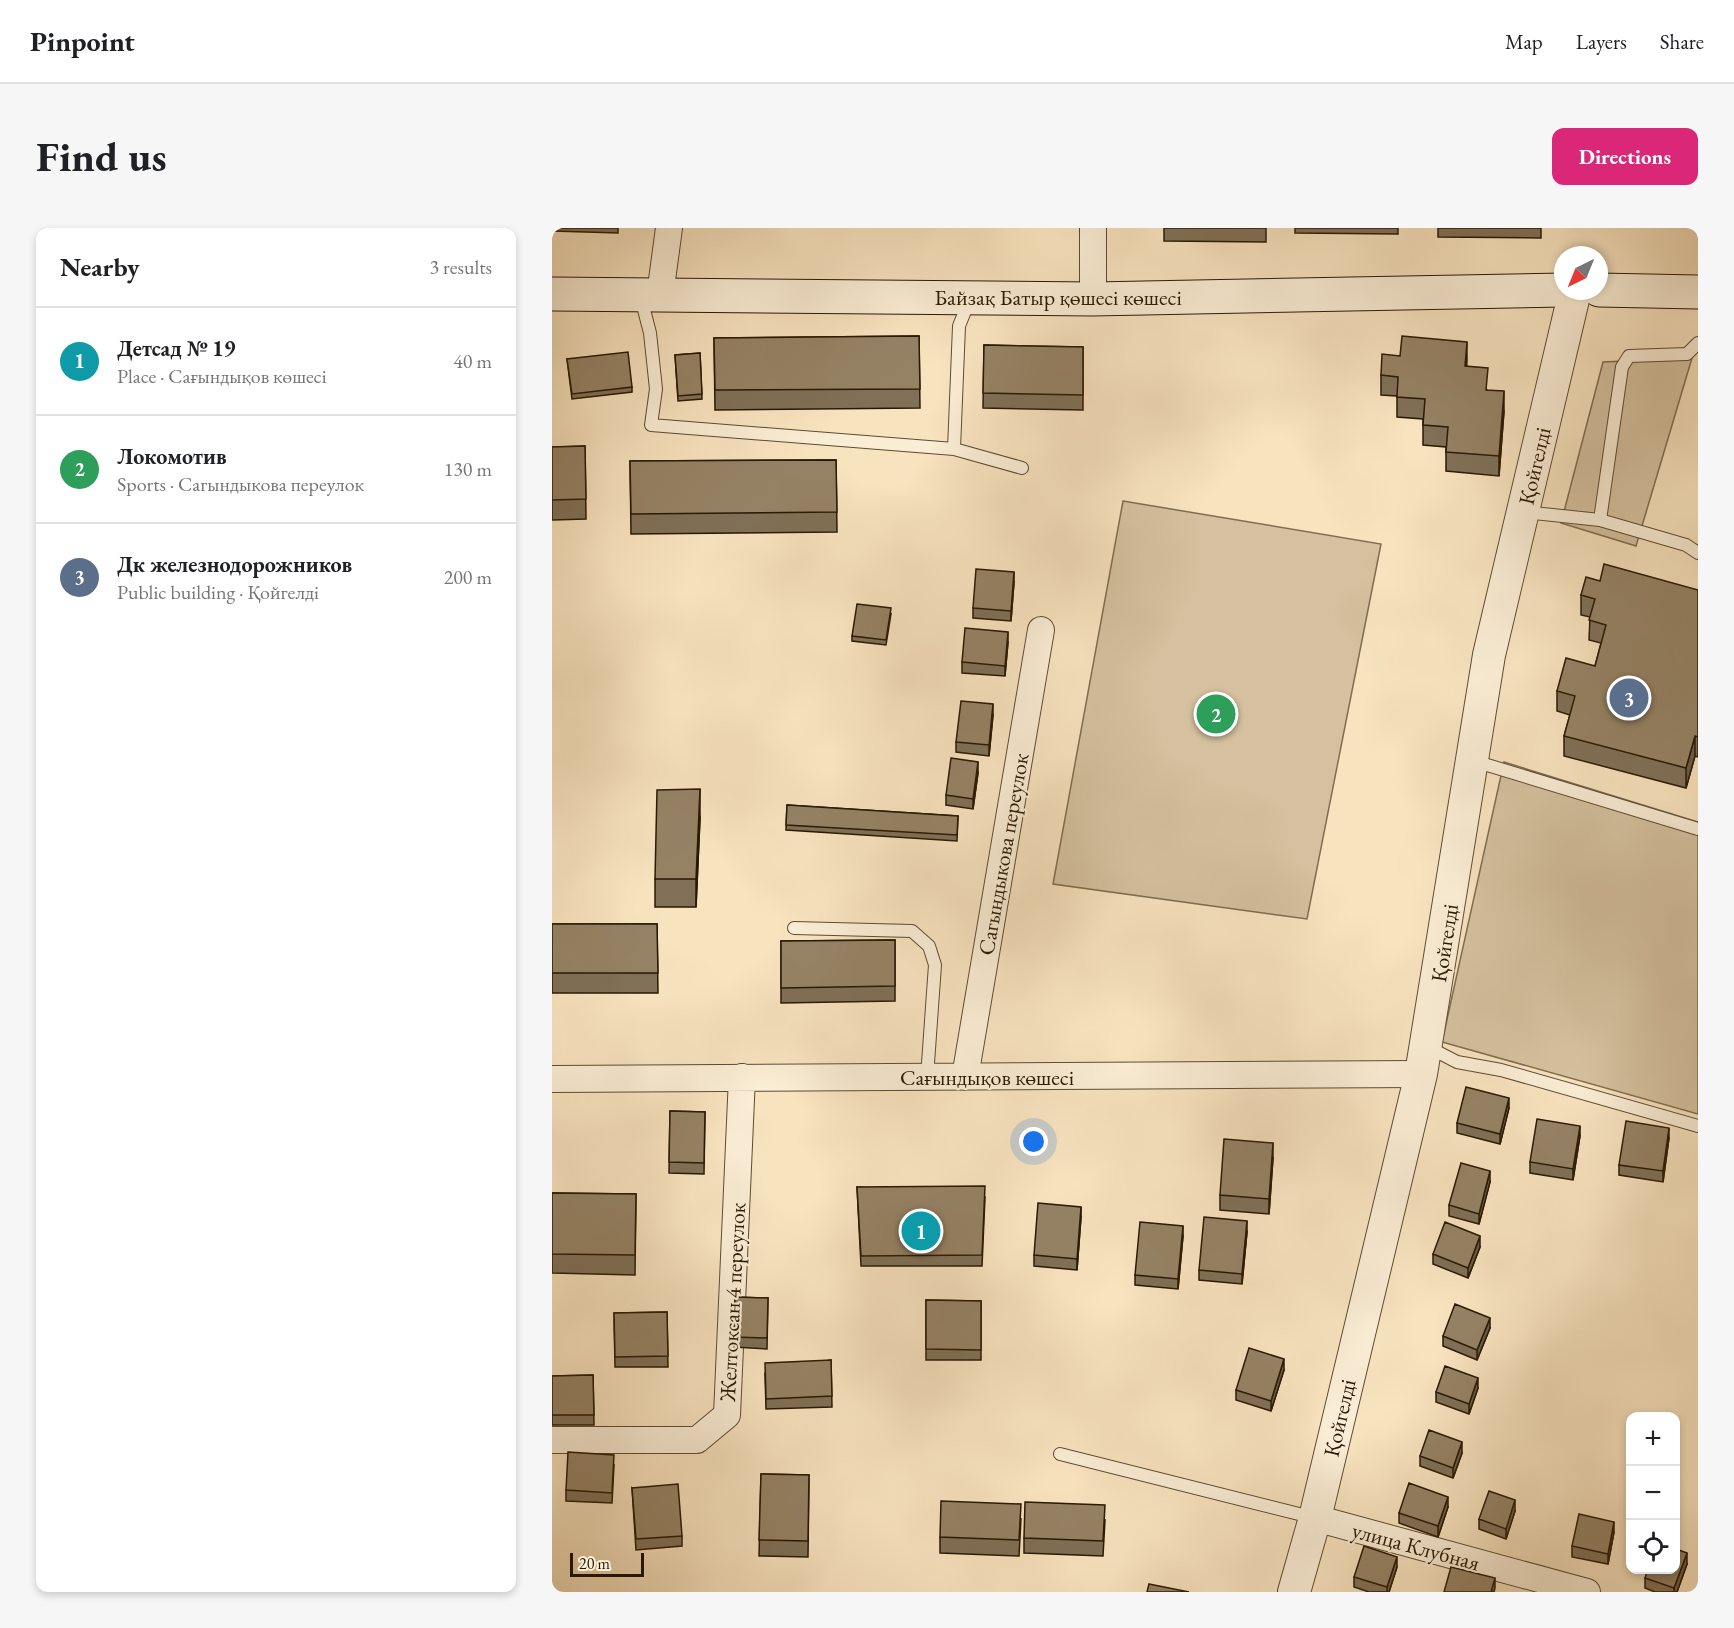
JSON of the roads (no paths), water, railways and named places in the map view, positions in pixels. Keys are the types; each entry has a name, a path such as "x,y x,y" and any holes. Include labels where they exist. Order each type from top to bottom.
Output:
{"main road":[{"name":"Байзақ Батыр қөшесі көшесі","path":"552,294 1093,299 1554,290"},
{"path":"1608,290 1698,292"}],"street":[{"path":"650,295 669,228"},
{"path":"1093,299 1094,228"},
{"name":"Қойгелді","path":"1294,1592 1315,1518 1424,1060 1490,655 1573,300"},
{"name":"Сагындыкова переулок","path":"965,1077 1041,630"},
{"name":"Сағындықов көшесі","path":"552,1079 965,1077 1424,1060"},
{"name":"Желтоксан 4 переулок","path":"552,1440 697,1440 727,1415 742,1077"},
{"name":"улица Клубная","path":"1315,1518 1587,1592"}],"lane":[{"path":"650,295 650,333 656,389 651,425 954,449 1022,468"},
{"path":"954,449 959,326 971,298"},
{"path":"1600,520 1622,368 1629,356 1687,354 1698,343"},
{"path":"1523,512 1600,520 1686,545 1698,553"},
{"path":"1473,760 1698,829"},
{"path":"794,928 912,931 929,946 935,965 927,1077"},
{"path":"1424,1060 1457,1062 1501,1070 1698,1126"},
{"path":"1060,1454 1315,1518"}],"place":[{"name":"Дк железнодорожников","path":"1629,698"},
{"name":"Локомотив","path":"1216,714"},
{"name":"Детсад № 19","path":"921,1231"}]}
